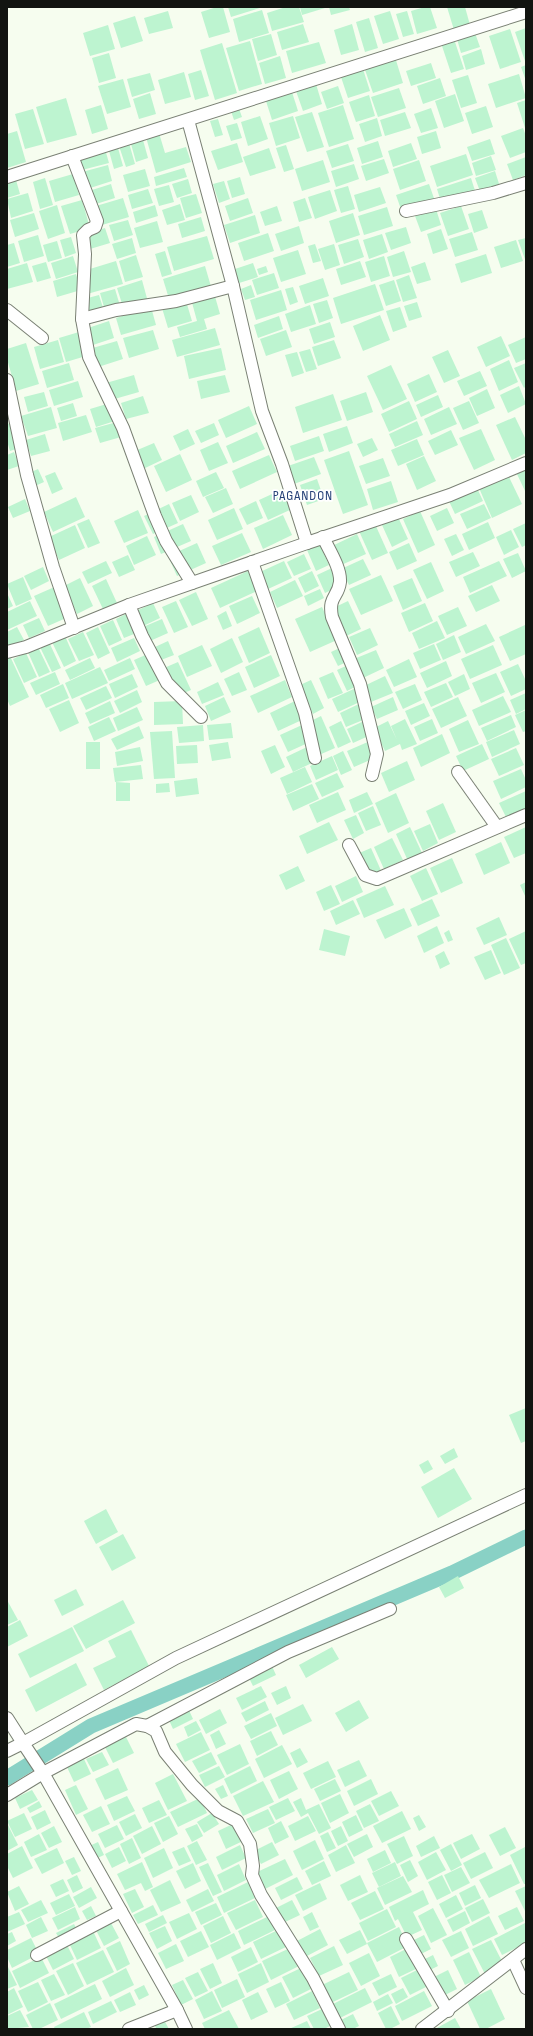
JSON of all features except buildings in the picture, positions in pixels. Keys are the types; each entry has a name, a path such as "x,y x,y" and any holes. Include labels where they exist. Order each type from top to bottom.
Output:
{"street":[{"path":"7,177 526,12"},
{"path":"188,120 233,286 262,411 282,464 307,543"},
{"path":"72,156 97,221 95,226 83,235 85,254 82,319 90,357 123,428 163,535 192,583"},
{"path":"406,211 493,193 526,183"},
{"path":"82,319 116,310 176,301 233,286"},
{"path":"8,314 42,338"},
{"path":"7,380 23,459 53,566 74,628"},
{"path":"7,652 26,647 129,605 450,494 526,463"},
{"path":"323,537 340,574 338,590 330,606 332,618 360,684 377,754 372,775"},
{"path":"252,562 304,713 315,758"},
{"path":"129,605 152,656 167,682 201,717"},
{"path":"458,772 497,828"},
{"path":"348,845 365,875 377,879 526,815"},
{"path":"7,1751 25,1746 176,1658 526,1495"},
{"path":"147,1726 288,1652 390,1609"},
{"path":"7,1718 41,1771 177,2010 186,2029"},
{"path":"7,1795 41,1771 136,1724 147,1726 156,1731 165,1752 192,1785 218,1811 237,1821 250,1844 253,1866 252,1875 261,1895 313,1978 339,2029"},
{"path":"37,1955 121,1911"},
{"path":"406,1939 448,2011"},
{"path":"428,2027 526,1949"},
{"path":"513,1960 526,1988"},
{"path":"129,2029 177,2010"}],"waterway":[{"path":"7,1778 91,1726 452,1573 526,1537"}],"district":[{"name":"PAGANDON","path":"303,495"}]}
